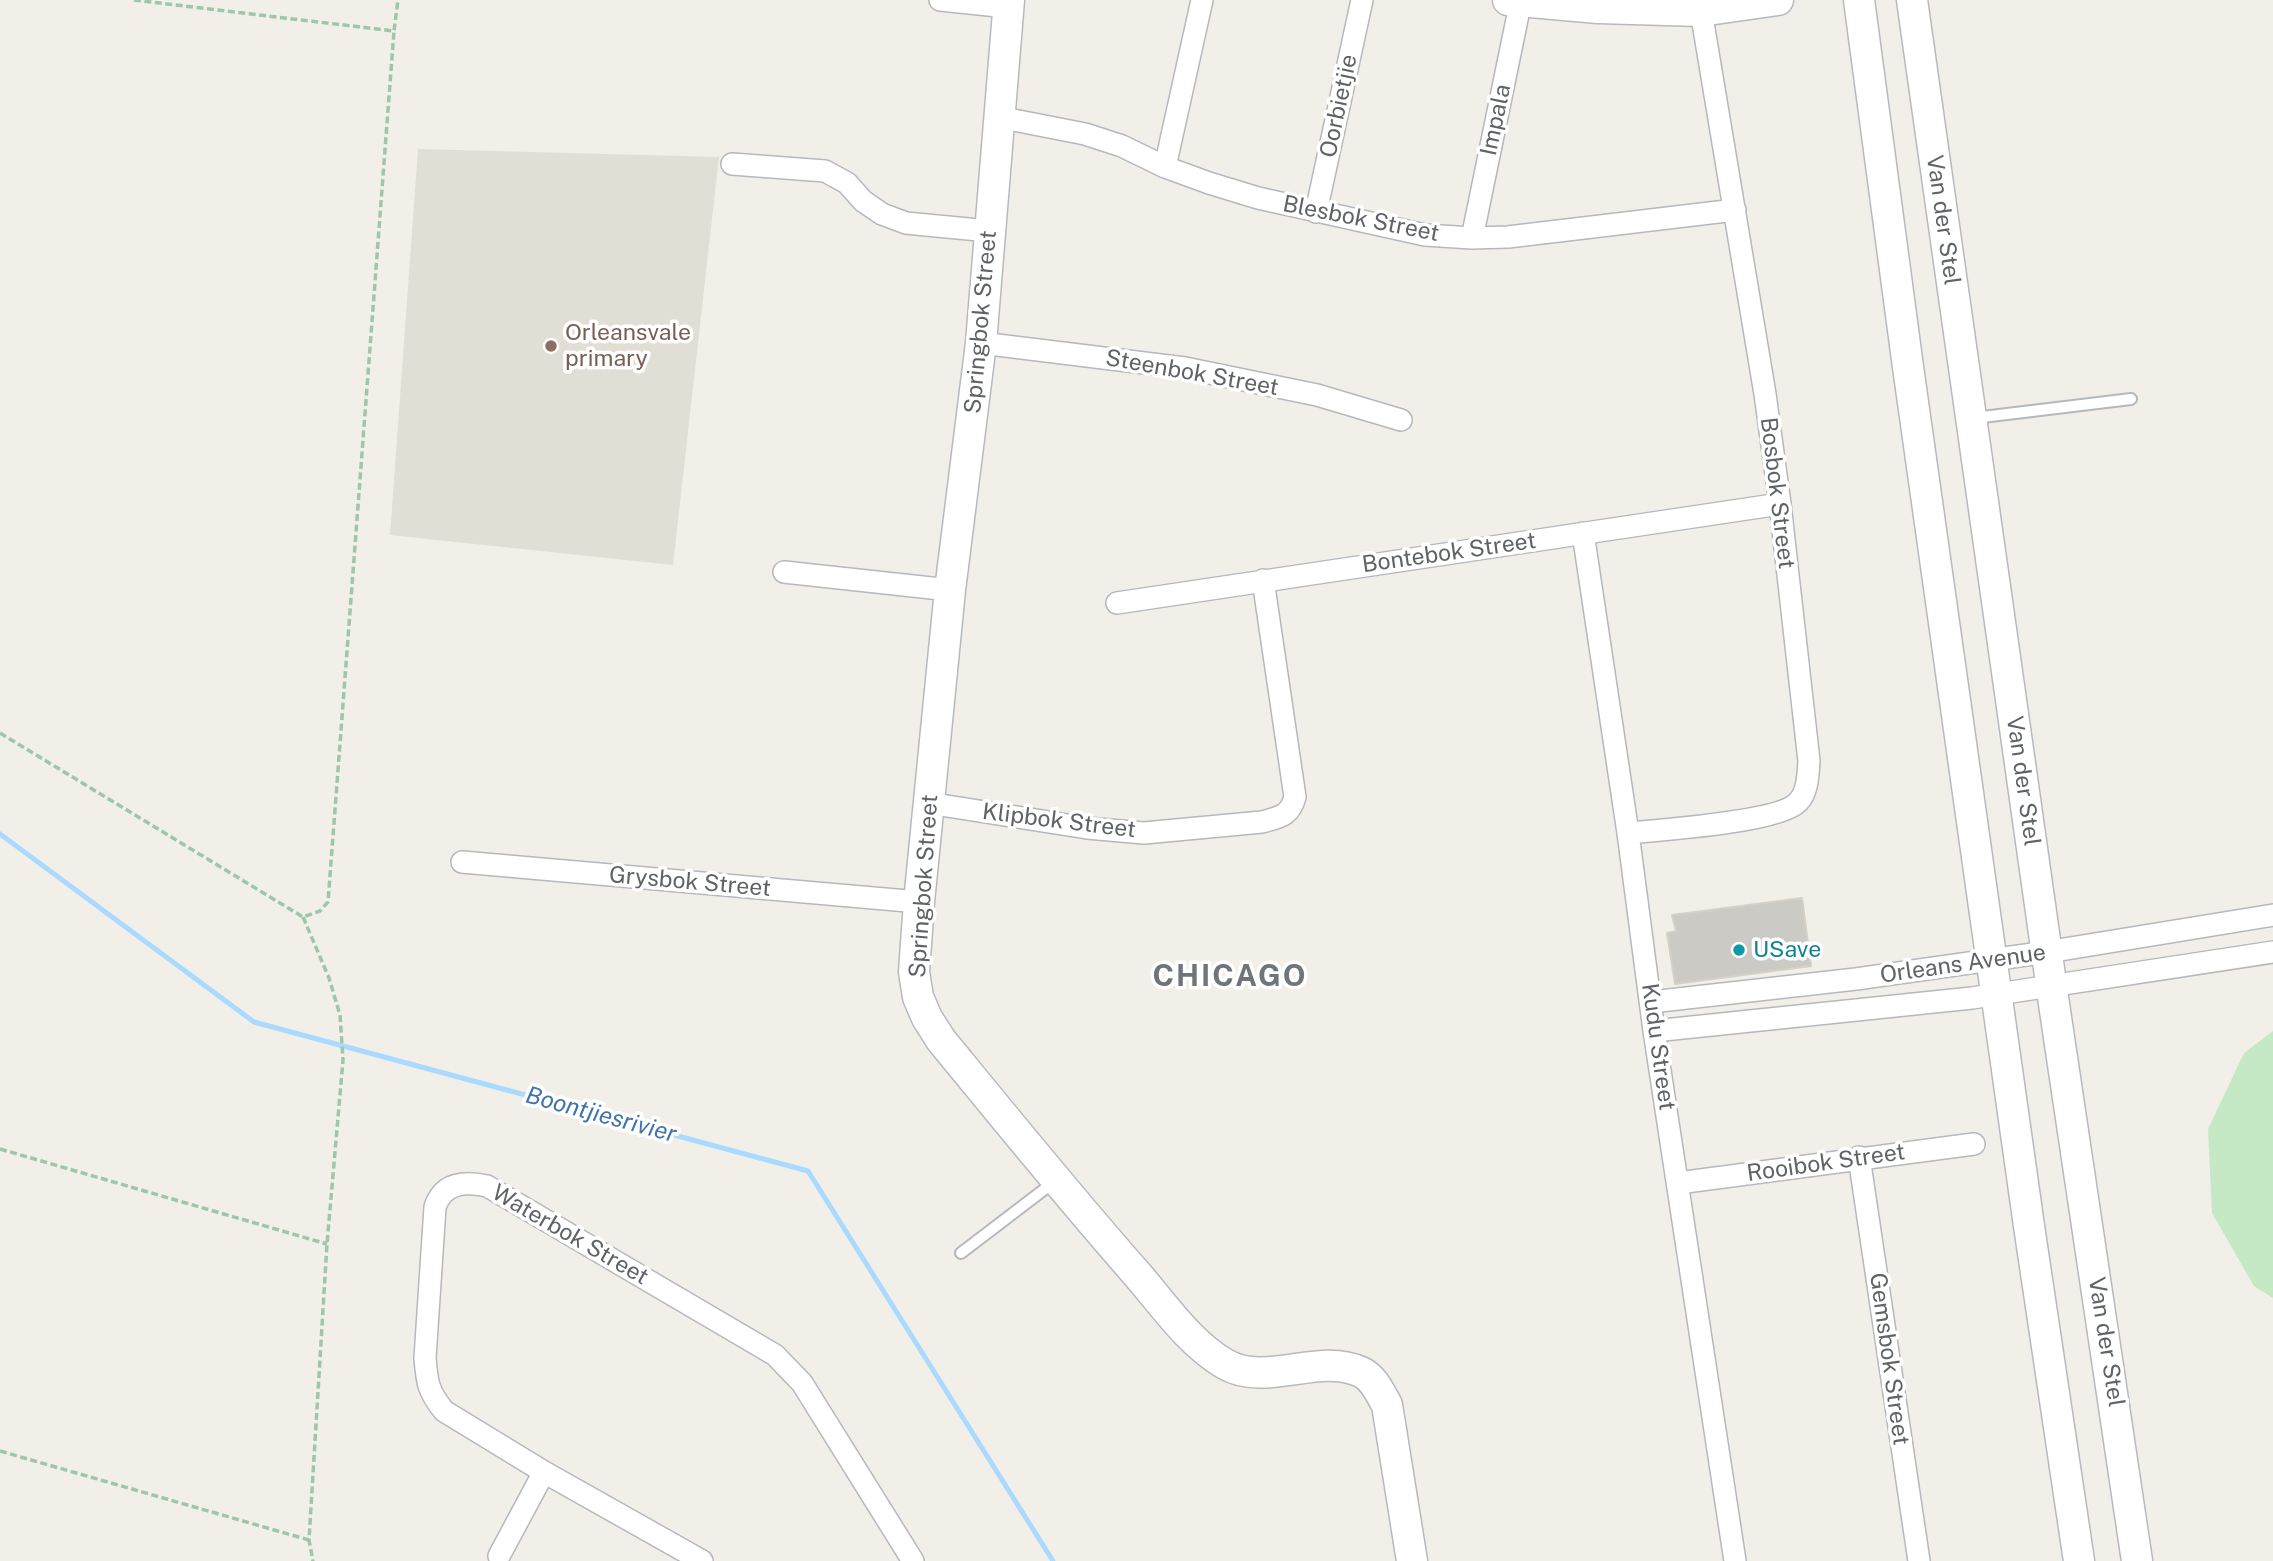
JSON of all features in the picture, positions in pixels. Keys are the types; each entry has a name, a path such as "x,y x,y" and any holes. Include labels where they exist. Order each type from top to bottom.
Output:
{"main road":[{"path":"1517,1 1598,8 1701,11 1778,0"},
{"path":"1859,0 1906,353 2079,1561"},
{"name":"Van der Stel","path":"1912,0 2137,1561"},
{"name":"Springbok Street","path":"1008,3 981,343 950,590 919,902 914,972 918,997 941,1040 1056,1180 1200,1347 1227,1366 1258,1374 1334,1366 1361,1373 1376,1385 1387,1405 1412,1561"}],"street":[{"path":"940,0 1008,3"},
{"path":"1165,167 1202,0"},
{"name":"Oorbietjie","path":"1316,212 1362,0"},
{"name":"Impala","path":"1472,238 1517,1"},
{"name":"Bosbok Street","path":"1628,833 1743,821 1774,814 1798,803 1807,784 1809,761 1780,504 1701,11"},
{"name":"Blesbok Street","path":"998,117 1085,134 1122,146 1165,167 1258,198 1425,235 1508,237 1735,210"},
{"path":"732,164 825,171 847,183 863,201 882,214 906,223 989,232"},
{"name":"Steenbok Street","path":"981,343 1185,368 1317,395 1401,420"},
{"name":"Bontebok Street","path":"1117,603 1780,504"},
{"name":"Kudu Street","path":"1583,533 1628,833 1654,1031 1735,1561"},
{"path":"783,572 950,590"},
{"name":"Klipbok Street","path":"928,803 1087,828 1144,833 1262,822 1280,817 1292,809 1295,797 1263,580"},
{"name":"Grysbok Street","path":"462,862 919,902"},
{"name":"Orleans Avenue","path":"1651,1002 1857,979 2048,952 2273,915"},
{"name":"Orleans Avenue","path":"1654,1031 1997,994 2273,952"},
{"name":"Rooibok Street","path":"1678,1182 1974,1144"},
{"name":"Gemsbok Street","path":"1859,1157 1919,1561"},
{"name":"Waterbok Street","path":"702,1561 544,1472 444,1411 432,1396 425,1358 435,1207 438,1197 446,1190 459,1184 487,1186 775,1355 802,1383 914,1561"},
{"path":"499,1556 544,1472"}],"lane":[{"path":"1971,418 2131,399"},
{"path":"961,1254 1056,1180"}],"path":[{"path":"134,0 394,31"},
{"path":"303,917 320,911 328,902 398,0"},
{"path":"0,733 303,917 328,978 340,1014 343,1060 327,1244 309,1540 313,1561"},
{"path":"0,1149 327,1244"},
{"path":"0,1451 309,1540"}],"shaded area":[{"name":"Orleansvale primary","path":"418,149 719,157 673,565 390,535"}],"green space":[{"path":"2273,1031 2273,1298 2254,1286 2212,1213 2208,1129 2244,1053"}],"building":[{"name":"USave","path":"1802,898 1811,966 1675,984 1667,933 1676,931 1672,915"}],"waterway":[{"name":"Boontjiesrivier","path":"0,834 254,1022 808,1171 1053,1561"}],"place":[{"name":"Orleansvale primary","path":"551,346"},
{"name":"USave","path":"1739,950"}],"district":[{"name":"CHICAGO","path":"1230,977"}]}
